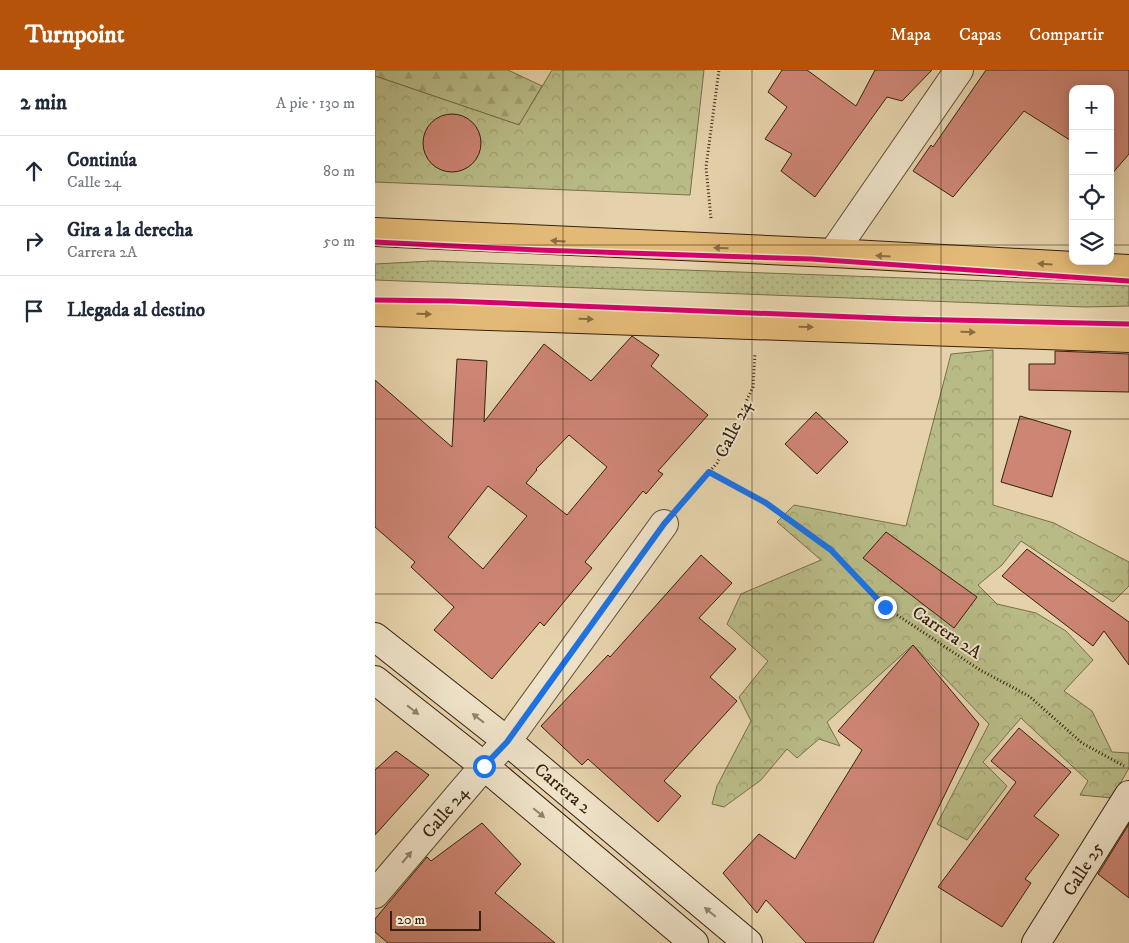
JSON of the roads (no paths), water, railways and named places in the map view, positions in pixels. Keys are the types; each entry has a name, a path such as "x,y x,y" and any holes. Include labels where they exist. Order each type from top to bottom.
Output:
{"main road":[{"path":"375,232 1129,269"},
{"path":"375,312 1129,338"}],"street":[{"path":"833,253 959,70"},
{"name":"Calle 24","path":"375,894 484,766 507,742 664,524"},
{"name":"Carrera 2","path":"375,637 507,742 748,943"},
{"name":"Carrera 2","path":"375,680 484,766 693,943"},
{"name":"Calle 25","path":"1036,943 1129,795"}]}
